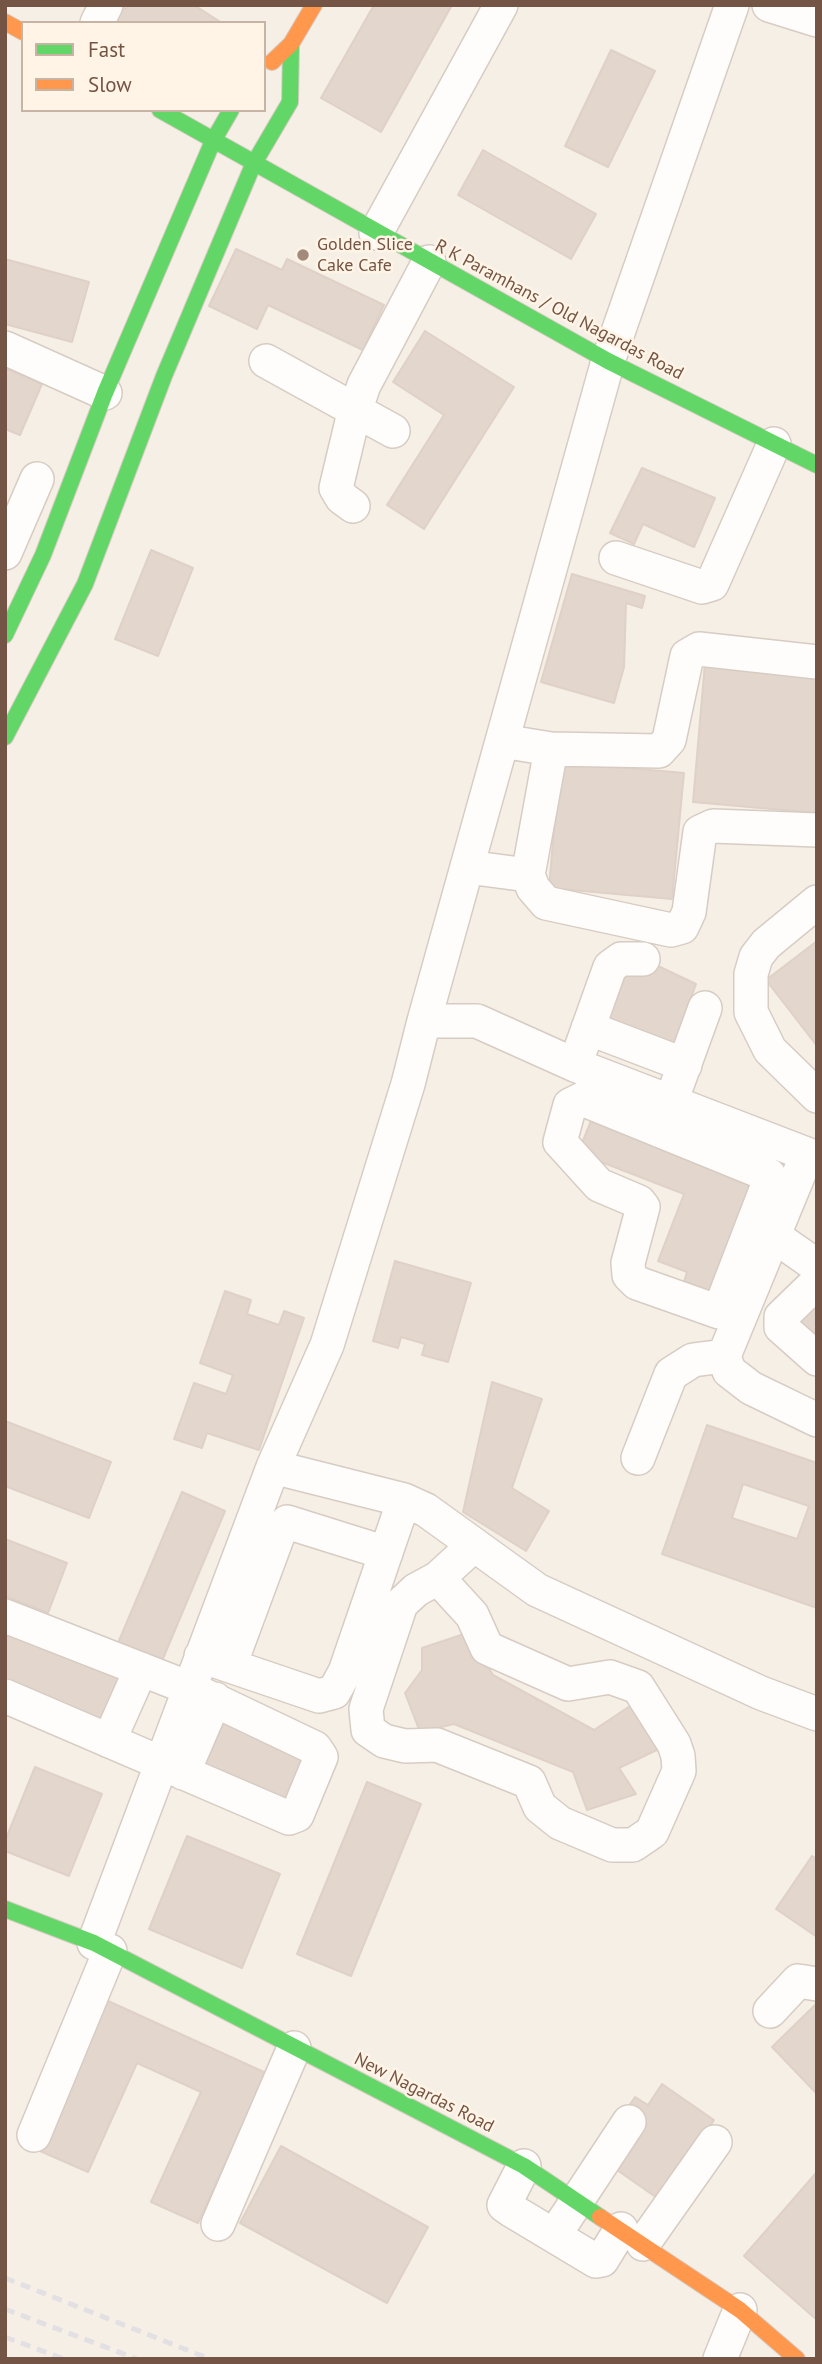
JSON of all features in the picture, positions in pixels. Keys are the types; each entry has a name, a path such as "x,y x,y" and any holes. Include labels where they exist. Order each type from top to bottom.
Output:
{"main road":[{"path":"266,66 291,44 314,5"},
{"path":"5,22 21,31"},
{"path":"5,737 85,584 164,376 253,165 290,102 291,44"},
{"name":"R K Paramhans / Old Nagardas Road","path":"163,112 253,165 608,361 817,465"},
{"path":"5,635 43,555 105,393 213,141 230,112"},
{"name":"New Nagardas Road","path":"5,1909 102,1947 524,2166 740,2310 797,2359"}],"street":[{"path":"98,21 106,5"},
{"path":"376,233 501,5"},
{"path":"216,1660 273,1467 327,1345 408,1084 608,361 732,5"},
{"path":"746,5 757,9 769,6 817,20"},
{"path":"353,506 342,498 336,488 355,411 364,385 429,262"},
{"path":"5,348 105,393"},
{"path":"266,361 393,431"},
{"path":"616,558 702,587 712,584 774,444"},
{"path":"37,479 8,547 43,555"},
{"path":"502,741 551,749 659,751 669,740 687,656 699,649 817,662"},
{"path":"551,749 528,875 533,888 546,903 671,930 682,927 689,912 700,832 713,826 817,830"},
{"path":"467,867 528,875"},
{"path":"817,902 766,944 756,957 751,974 751,1012 770,1050 817,1096"},
{"path":"575,1065 610,967 621,959 643,959"},
{"path":"675,1116 685,1065 705,1008"},
{"path":"424,1021 477,1021 575,1065 675,1116 752,1151 811,1158 774,1236 724,1356 729,1371 751,1388 817,1420"},
{"path":"588,1028 685,1065"},
{"path":"675,1116 577,1099 570,1105 560,1142 599,1185 639,1202 643,1207 627,1270 632,1279 719,1312 726,1300 770,1179 752,1151"},
{"path":"774,1236 817,1266"},
{"path":"817,1282 781,1317 781,1326 817,1359"},
{"path":"638,1458 671,1374 693,1360 724,1356"},
{"path":"273,1467 404,1500 426,1510 537,1590 761,1693 816,1712"},
{"path":"216,1660 319,1696 334,1692 345,1672 404,1500"},
{"path":"34,2135 102,1947 202,1694 254,1576 280,1530 287,1522 386,1553"},
{"path":"438,1577 472,1615 487,1648 568,1684 610,1677 638,1687 674,1744 679,1772 659,1823 633,1845 612,1846 560,1823 540,1807 529,1782 437,1745 405,1746 384,1741 368,1730 366,1709 401,1604 416,1590 438,1577 474,1545"},
{"path":"5,1616 202,1694 315,1748 321,1756 297,1815 289,1818 5,1696"},
{"path":"638,1687 657,1645"},
{"path":"109,1741 141,1669"},
{"path":"769,2011 798,1981 813,1981 817,1984"},
{"path":"218,2224 295,2048"},
{"path":"562,2241 629,2122"},
{"path":"524,2166 504,2205 596,2261 602,2260 632,2236 715,2142"},
{"path":"720,2359 740,2310"}],"building":[{"path":"120,5 126,9 129,5 194,5 219,21 117,21 112,18"},
{"path":"374,5 452,5 381,132 321,98"},
{"path":"611,50 655,71 608,167 565,146"},
{"path":"483,150 596,214 571,259 458,195"},
{"path":"236,249 282,270 287,259 384,305 363,350 268,305 257,329 209,306"},
{"path":"5,259 89,282 72,342 5,324"},
{"path":"425,331 514,387 424,529 387,505 444,415 393,382"},
{"path":"5,368 42,384 20,435 5,429"},
{"path":"642,468 715,498 694,547 643,524 634,544 610,533"},
{"path":"151,550 193,568 158,656 115,639"},
{"path":"572,574 645,596 642,608 626,603 624,667 614,703 541,682"},
{"path":"705,663 817,673 817,813 693,802"},
{"path":"560,762 684,773 672,899 549,888"},
{"path":"817,941 817,1046 766,980"},
{"path":"658,966 696,984 670,1055 602,1025 625,971"},
{"path":"595,1111 762,1175 714,1301 682,1288 687,1272 658,1261 684,1194 578,1153"},
{"path":"395,1261 471,1283 448,1362 422,1355 425,1344 401,1337 398,1348 373,1341"},
{"path":"225,1291 251,1300 247,1314 279,1325 284,1311 304,1318 259,1450 207,1433 202,1448 174,1439 194,1383 226,1394 233,1375 200,1363"},
{"path":"817,1300 817,1339 797,1320"},
{"path":"492,1382 542,1399 512,1488 549,1511 526,1551 463,1512"},
{"path":"5,1421 111,1462 89,1518 5,1486"},
{"path":"707,1425 817,1463 817,1608 662,1554","holes":["743,1484 809,1506 797,1539 732,1518"]},
{"path":"182,1492 225,1511 162,1661 118,1643"},
{"path":"5,1539 67,1563 48,1613 5,1596"},
{"path":"5,1625 133,1679 107,1732 5,1688"},
{"path":"467,1633 493,1675 594,1730 633,1704 659,1749 619,1768 636,1794 587,1810 573,1772 454,1724 420,1732 405,1693 422,1670 422,1648"},
{"path":"215,1712 316,1755 292,1813 191,1769"},
{"path":"35,1767 102,1794 69,1876 5,1851 5,1841"},
{"path":"367,1782 421,1804 351,1976 297,1954"},
{"path":"187,1836 280,1874 242,1968 149,1929"},
{"path":"812,1856 817,1859 817,1937 776,1909"},
{"path":"106,2000 266,2073 198,2223 151,2202 201,2092 137,2063 88,2172 40,2151"},
{"path":"815,2005 817,2007 817,2094 772,2047"},
{"path":"662,2084 714,2120 660,2200 607,2163 626,2110 635,2097 648,2105"},
{"path":"281,2146 428,2227 387,2303 240,2223"},
{"path":"817,2174 817,2320 744,2256"}],"railway":[{"path":"5,2278 210,2359"},
{"path":"5,2309 137,2359"},
{"path":"5,2337 64,2359"}],"traffic: fast":[{"path":"5,737 85,584 164,376 253,165 290,102 291,44"},
{"path":"164,112 608,361 817,465"},
{"path":"5,635 43,555 105,393 213,141 230,112"},
{"path":"5,1909 94,1943 524,2166 600,2217"}],"traffic: slow":[{"path":"272,62 291,44 314,5"},
{"path":"5,22 21,31"},
{"path":"600,2217 740,2310 797,2359"}],"place":[{"name":"Golden Slice Cake Cafe","path":"303,255"}]}
